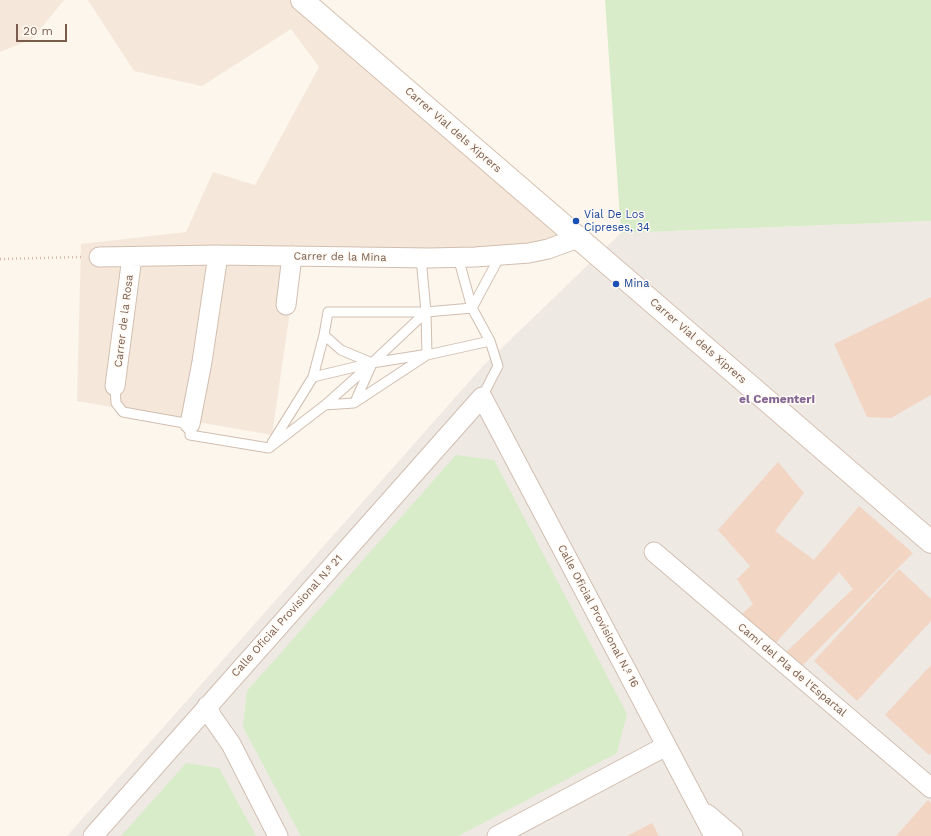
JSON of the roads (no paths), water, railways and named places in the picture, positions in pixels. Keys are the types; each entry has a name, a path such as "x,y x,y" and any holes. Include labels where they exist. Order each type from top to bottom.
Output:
{"street":[{"name":"Carrer Vial dels Xiprers","path":"302,0 931,542"},
{"name":"Carrer de la Mina","path":"99,257 218,255 421,258 500,256 529,253 548,249 578,238"},
{"path":"190,424 206,339 218,255"},
{"name":"Carrer de la Rosa","path":"115,386 132,256"},
{"path":"286,305 292,256"},
{"name":"Calle Oficial Provisional N.º 21","path":"93,836 482,396"},
{"name":"Calle Oficial Provisional N.º 16","path":"482,396 714,836"},
{"name":"Camí del Pla de l'Espartal","path":"654,552 931,788"},
{"path":"207,706 212,717 231,744 278,836"},
{"path":"496,836 666,746"},
{"path":"699,807 734,836"}],"lane":[{"path":"472,308 500,256"},
{"path":"458,257 472,308 490,341 498,366 482,396"},
{"path":"421,258 426,312 427,355"},
{"path":"269,448 313,377 324,335 328,312 426,312 472,308"},
{"path":"115,386 116,403 123,412 190,424 190,435 269,448 324,405 372,363 426,312"},
{"path":"324,335 341,350 372,363"},
{"path":"313,377 372,363 427,355 490,341"},
{"path":"324,405 354,403 427,355"},
{"path":"354,403 372,363"}],"place":[{"name":"Vial De Los Cipreses, 34","path":"576,221"},
{"name":"Mina","path":"616,284"}],"district":[{"name":"el Cementeri","path":"777,399"}]}
